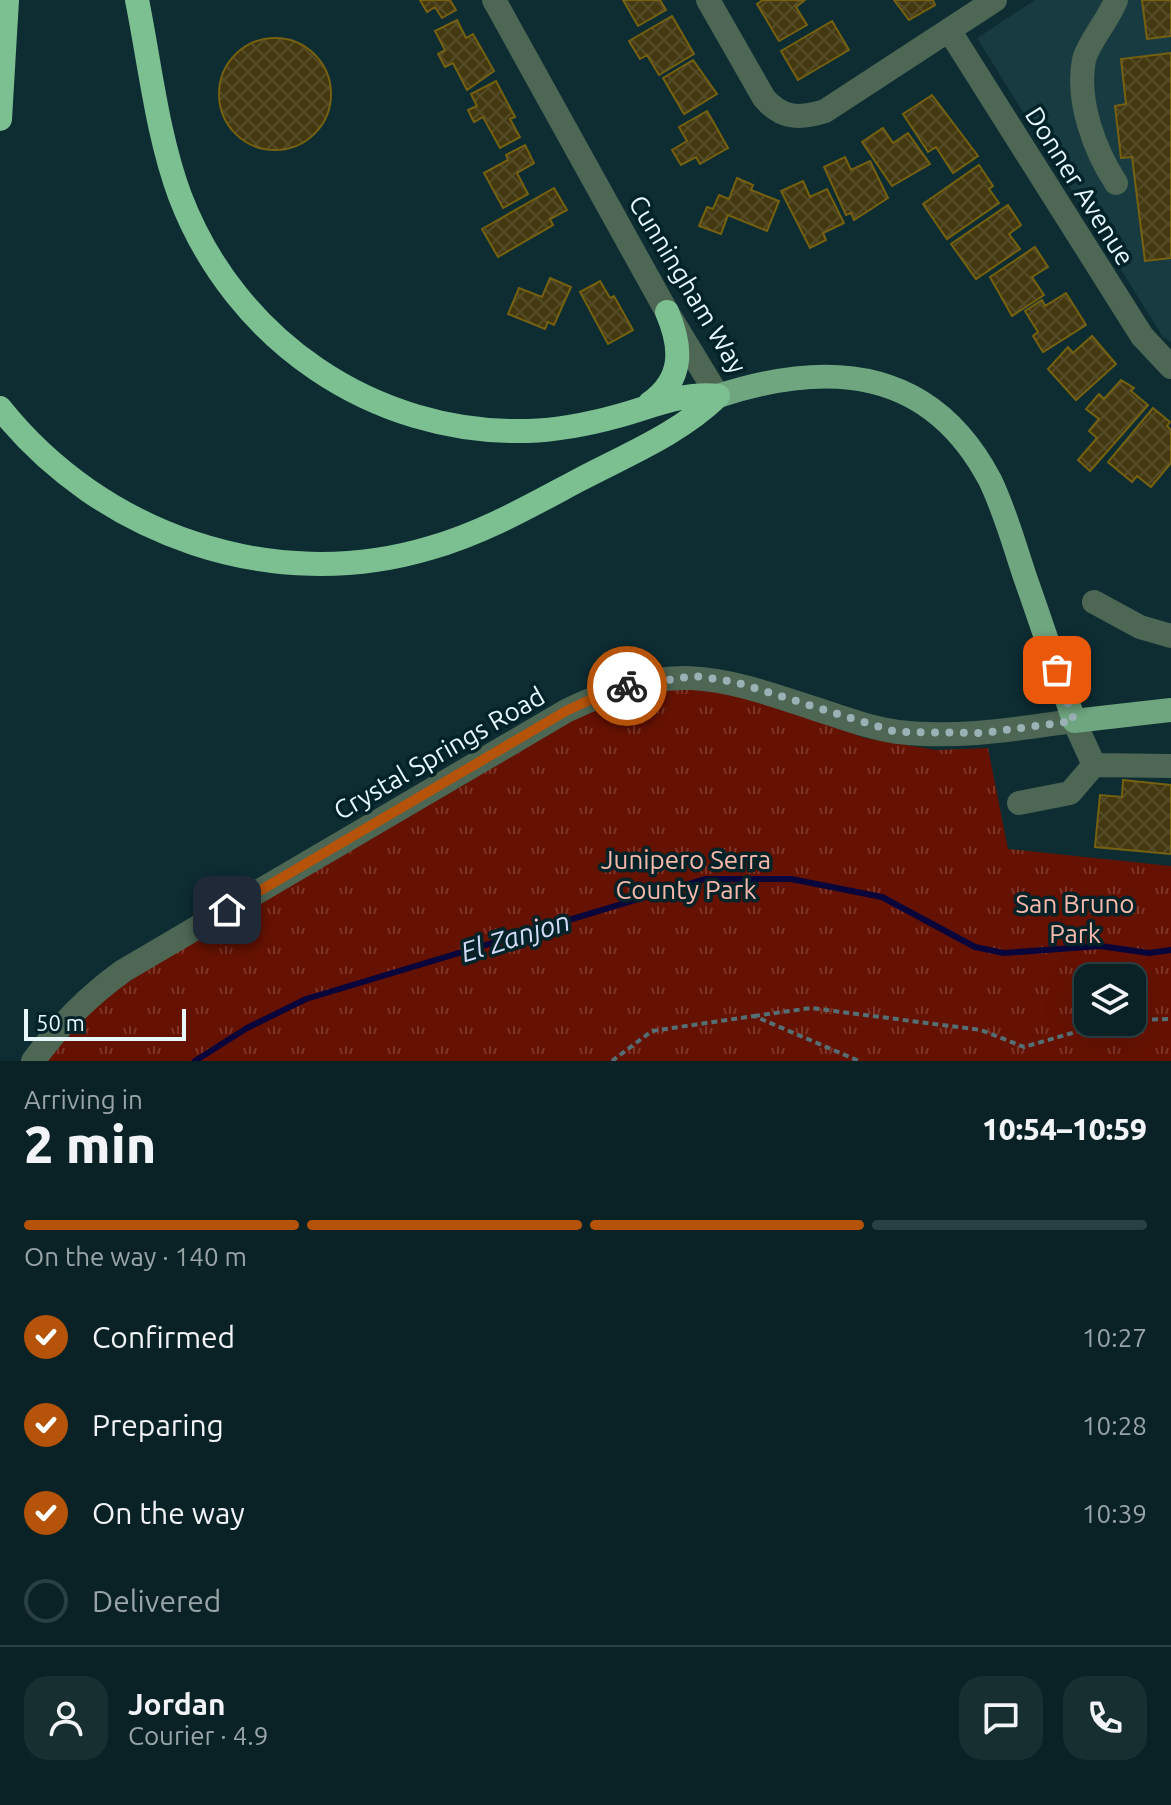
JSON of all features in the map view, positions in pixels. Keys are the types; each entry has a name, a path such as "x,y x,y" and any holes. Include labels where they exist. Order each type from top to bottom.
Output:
{"highway":[{"path":"0,119 7,0"},
{"path":"137,0 168,153 192,224 233,291 288,350 360,395 412,416 459,427 551,429 599,421 687,396 718,396"},
{"path":"641,408 665,391 678,365 676,336 667,312"},
{"path":"0,408 61,471 139,521 189,542 240,557 318,564 392,558 478,531 685,425 718,396"}],"main road":[{"name":"Cunningham Way","path":"718,396 783,378 835,375 870,381 902,392 945,422 968,446 998,498 1074,721"},
{"name":"Crystal Springs Road","path":"1074,721 1171,710"}],"street":[{"name":"Cunningham Way","path":"494,0 667,312 718,396"},
{"path":"708,0 773,109 789,116 807,117 825,111 988,2"},
{"path":"1116,0 1084,59 1085,99 1097,154 1116,183"},
{"name":"Donner Avenue","path":"949,30 1134,324 1171,367"},
{"path":"1094,602 1140,627 1171,636"},
{"name":"Crystal Springs Road","path":"33,1061 61,1024 89,996 123,971 566,711 611,690 695,676 735,682 896,732 940,735 983,733 1074,721"},
{"path":"1074,721 1094,765"},
{"path":"1094,765 1171,766"},
{"path":"1019,803 1070,793 1094,765"}],"path":[{"path":"612,1061 652,1031 811,1008 981,1030 1024,1047 1074,1032"},
{"path":"754,1016 859,1061"},
{"path":"1146,1020 1171,1019"}],"shaded area":[{"path":"1035,0 1171,0 1171,342 1163,337 977,38"}],"green space":[{"name":"Junipero Serra County Park","path":"671,686 728,689 865,738 936,750 988,748 1008,849 1171,866 1171,1061 41,1061 54,1041 139,970 607,700"}],"building":[{"path":"420,0 450,0 456,10 442,18 435,7 427,12"},
{"path":"623,0 660,0 666,10 638,26"},
{"path":"763,0 805,0 796,7 807,25 779,41 757,4"},
{"path":"894,0 933,0 935,5 909,20"},
{"path":"1142,0 1171,0 1171,36 1147,39"},
{"path":"672,16 694,54 659,75 647,55 640,59 629,41"},
{"path":"457,20 466,38 473,34 494,71 467,90 453,63 445,67 438,54 445,50 435,31"},
{"path":"832,21 849,50 798,80 781,51"},
{"path":"275,38 297,42 315,54 327,72 331,94 327,116 315,134 297,146 275,150 253,146 235,134 223,116 219,94 223,72 235,54 253,42"},
{"path":"1171,53 1171,258 1145,261 1132,157 1121,158 1115,106 1126,104 1121,59"},
{"path":"693,60 717,94 684,114 663,78"},
{"path":"496,81 515,117 510,119 520,137 500,148 483,117 474,122 468,110 477,106 471,94"},
{"path":"932,95 978,156 953,173 936,147 928,152 903,114"},
{"path":"707,111 728,148 700,164 696,157 681,165 672,150 687,141 679,127"},
{"path":"883,128 893,143 908,133 930,164 892,186 862,142"},
{"path":"525,145 534,163 517,173 528,194 503,208 484,173 508,160 506,155"},
{"path":"845,157 851,170 870,161 888,198 854,220 851,213 846,215 824,167"},
{"path":"979,165 993,186 989,189 999,203 947,239 923,204"},
{"path":"737,178 753,185 751,190 779,201 767,231 728,215 721,234 699,226 707,207 713,209 719,195 729,199"},
{"path":"803,181 810,197 827,189 844,223 823,233 826,240 810,248 781,191"},
{"path":"554,188 567,210 550,219 553,225 498,257 482,229"},
{"path":"1008,205 1021,225 1009,234 1020,249 976,279 951,244"},
{"path":"1035,247 1048,267 1032,277 1044,295 1012,316 990,277"},
{"path":"550,278 571,287 554,325 548,322 545,329 508,314 519,288 542,297"},
{"path":"600,281 610,298 614,296 633,330 608,344 580,292"},
{"path":"1066,293 1086,325 1043,352 1033,336 1038,332 1025,311 1042,300 1045,306"},
{"path":"1092,336 1116,364 1076,400 1048,369 1068,347 1073,353"},
{"path":"1121,380 1134,388 1131,391 1148,405 1090,471 1078,460 1097,438 1089,431 1099,419 1086,409 1099,394 1104,399"},
{"path":"1153,408 1170,422 1167,426 1171,430 1171,463 1151,487 1137,476 1132,482 1108,462"},
{"path":"1123,780 1171,785 1171,854 1095,847 1100,795 1122,797"}],"waterway":[{"name":"El Zanjon","path":"195,1061 247,1028 306,999 705,879 791,879 882,897 975,947 1004,953 1100,946 1149,953 1171,950"}],"way so far":[{"path":"627,686 695,676 735,682 896,732 940,735 983,733 1074,721 1057,670"}],"route":[{"path":"227,910 566,711 627,686"}],"park label":[{"name":"San Bruno Park","path":"1075,918"}]}
